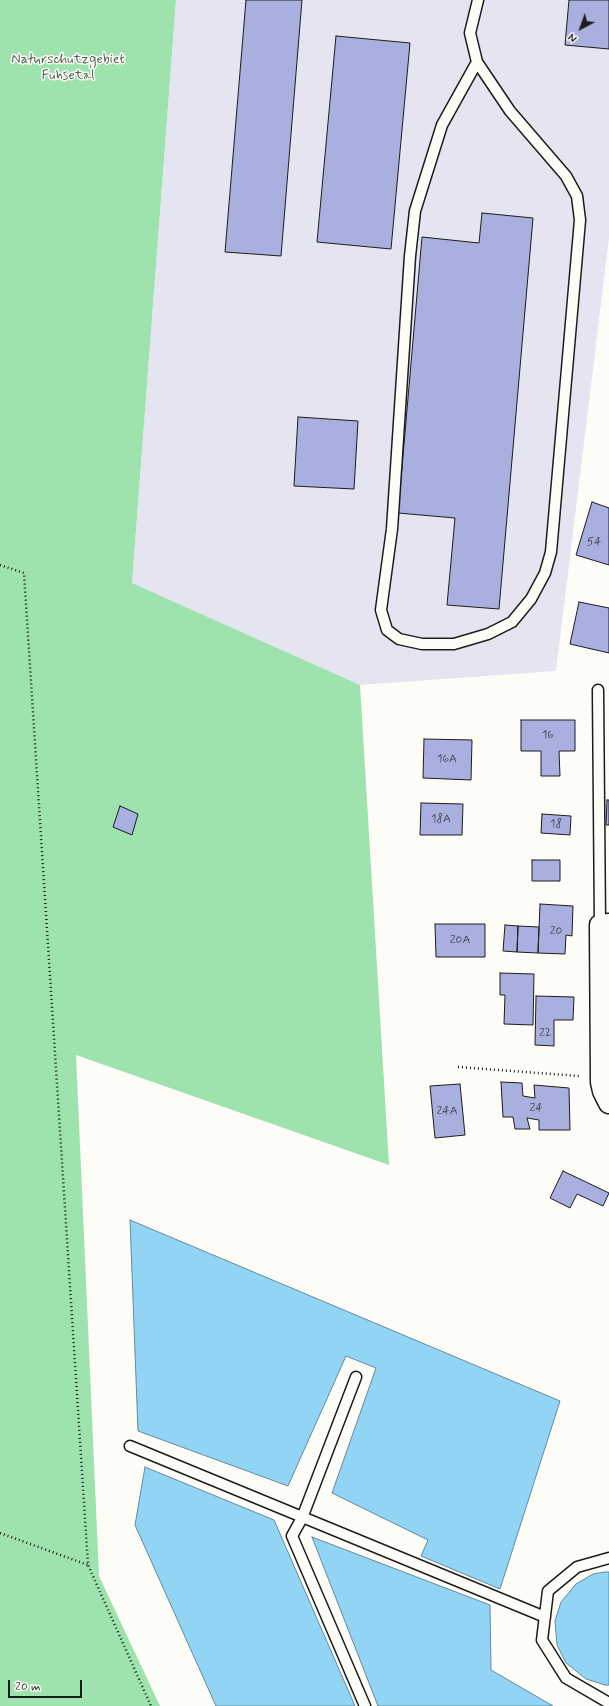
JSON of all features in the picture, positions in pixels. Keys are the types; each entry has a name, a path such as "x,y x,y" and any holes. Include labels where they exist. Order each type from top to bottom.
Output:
{"street":[{"path":"604,924 601,1078 603,1091 609,1103"}],"lane":[{"path":"477,62 442,125 414,211 392,529 381,610 387,630 399,639 422,644 454,644 488,634 512,622 531,599 545,573 551,552 580,220 577,196 566,176 510,111 477,62 470,33 478,0"},
{"path":"598,690 604,924"},
{"path":"356,1377 302,1518 292,1536 366,1706"},
{"path":"130,1446 545,1617"},
{"path":"609,1558 577,1567 548,1591 542,1640 566,1678 609,1703"}],"path":[{"path":"0,565 24,573 88,1565 151,1706"},
{"path":"458,1066 601,1078"},
{"path":"0,1533 88,1565"}],"shaded area":[{"path":"176,0 609,0 609,238 556,671 360,685 132,583"}],"green space":[{"name":"Naturschutzgebiet Fuhsetal","path":"0,0 176,0 132,583 360,685 389,1165 76,1055 99,1576 160,1706 0,1706"}],"water":[{"path":"130,1220 560,1401 500,1589 421,1556 428,1540 332,1493 376,1368 346,1356 288,1486 138,1431"},
{"path":"145,1467 274,1520 355,1706 216,1706 135,1525"},
{"path":"312,1537 490,1605 491,1670 553,1706 378,1706"},
{"path":"609,1572 609,1685 586,1679 566,1663 557,1645 555,1621 561,1602 576,1584 593,1574"}],"building":[{"path":"246,0 302,0 281,256 225,252"},
{"path":"569,0 609,0 609,49 565,45"},
{"path":"336,36 410,43 391,249 317,242"},
{"path":"482,213 533,218 499,609 447,605 455,518 398,513 422,237 479,243"},
{"path":"298,417 358,421 354,489 294,486"},
{"path":"592,502 609,508 609,565 576,555"},
{"path":"579,602 609,608 609,653 570,644"},
{"path":"521,720 575,720 575,751 559,751 560,776 541,776 541,751 521,751"},
{"path":"424,739 472,740 471,780 423,778"},
{"path":"607,800 609,800 609,825 606,825"},
{"path":"421,803 463,804 462,835 420,835"},
{"path":"120,806 138,814 132,835 113,827"},
{"path":"542,814 571,816 570,835 541,833"},
{"path":"532,860 560,860 560,881 532,881"},
{"path":"540,904 573,906 572,936 566,935 565,954 538,953"},
{"path":"435,924 485,924 485,957 436,957"},
{"path":"505,925 518,926 517,952 503,951"},
{"path":"518,926 539,927 538,953 517,952"},
{"path":"500,973 534,974 533,1025 504,1024 505,995 500,995"},
{"path":"536,996 574,997 573,1020 554,1020 554,1046 535,1045"},
{"path":"501,1082 522,1083 523,1096 535,1098 534,1085 569,1088 570,1130 539,1130 539,1120 527,1118 530,1129 515,1129 513,1117 503,1117"},
{"path":"460,1084 465,1135 435,1138 430,1086"},
{"path":"563,1171 609,1193 603,1206 577,1194 570,1208 550,1198"}]}
